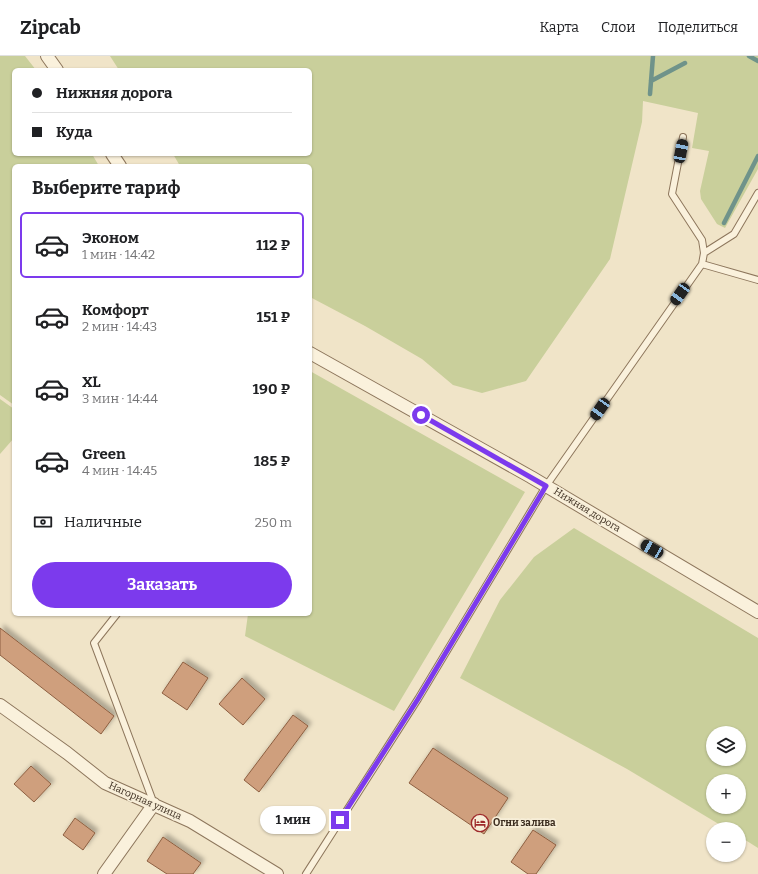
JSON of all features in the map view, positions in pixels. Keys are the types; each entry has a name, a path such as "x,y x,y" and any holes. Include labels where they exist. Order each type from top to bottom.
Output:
{"street":[{"path":"47,56 56,68"},
{"name":"Нижняя дорога","path":"312,354 546,486 758,612"},
{"name":"Нагорная улица","path":"0,705 67,753 105,783 190,821 277,874"},
{"path":"104,874 154,804"}],"lane":[{"path":"306,874 418,699 546,486 702,264 704,253 702,240 672,194 683,137"},
{"path":"704,253 734,234 758,193"},
{"path":"702,264 758,280"},
{"path":"116,616 94,643 154,804"}],"green space":[{"path":"0,56 25,56 34,68 12,68 12,156 93,156 98,164 12,164 12,404 0,395"},
{"path":"110,56 758,56 758,169 725,228 717,224 701,199 700,191 709,151 692,148 698,113 643,101 642,122 610,259 526,381 482,393 453,385 422,359 365,326 312,298 312,164 179,164 174,156 312,156 312,68 118,68"},
{"path":"312,372 525,492 394,711 245,636 248,616 312,616"},
{"path":"0,399 12,408 12,440 0,454"},
{"path":"574,528 758,638 758,848 746,840 746,822 715,822 627,769 460,678 500,600 534,557"}],"building":[{"path":"0,628 114,716 101,734 0,655"},
{"path":"183,662 208,678 187,710 162,693"},
{"path":"242,678 265,699 243,725 219,704"},
{"path":"293,715 308,726 259,792 244,780"},
{"path":"433,748 508,798 484,834 409,783"},
{"path":"31,766 51,784 34,802 14,784"},
{"path":"75,818 95,833 83,850 63,835"},
{"path":"533,830 556,845 536,874 528,874 511,862"},
{"path":"163,837 201,863 193,874 167,874 147,861"}],"waterway":[{"path":"650,94 653,56"},
{"path":"749,56 758,61"},
{"path":"651,81 685,63"},
{"path":"724,223 758,156"}],"place":[{"name":"Огни залива","path":"480,823"}],"route":[{"path":"340,820 418,699 546,486 421,415"}]}
